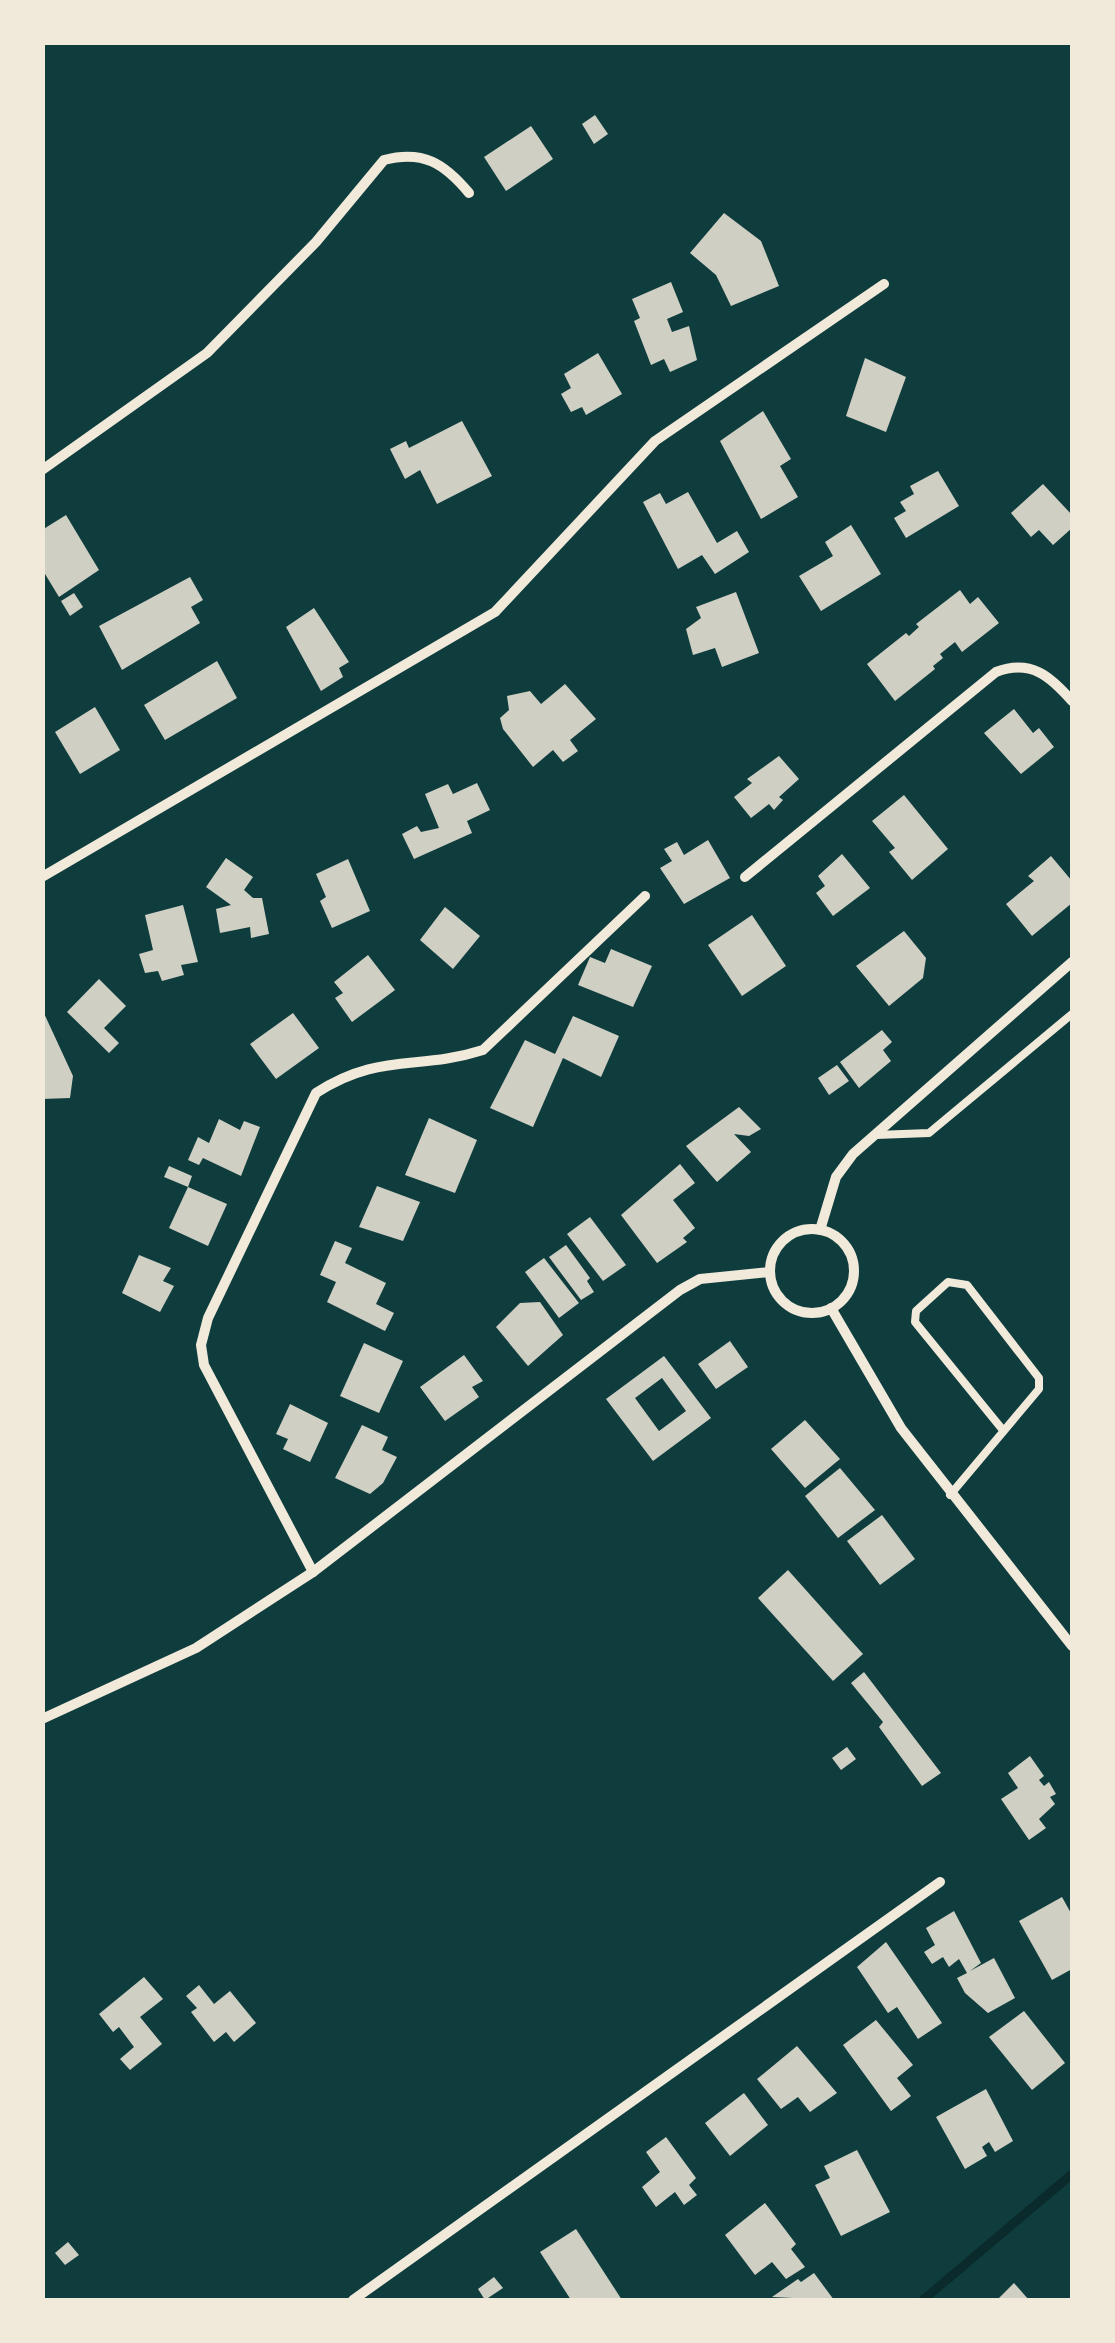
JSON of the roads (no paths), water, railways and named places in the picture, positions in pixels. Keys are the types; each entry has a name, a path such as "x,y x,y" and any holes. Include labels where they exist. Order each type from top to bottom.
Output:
{"street":[{"path":"42,470 207,353 316,242 384,160 426,156 452,174 469,193"},
{"path":"42,878 495,612 654,441 884,284"},
{"path":"745,877 996,672 1009,667 1038,670 1072,701"},
{"path":"313,1572 240,1440 204,1365 201,1344 208,1318 316,1092 346,1074 380,1063 450,1060 483,1050 645,896"},
{"path":"820,1230 836,1178 876,1135 1072,962"},
{"path":"820,1230 844,1243 854,1265 851,1286 831,1308 820,1312 796,1310 777,1294 770,1272 772,1260 784,1239 795,1232 820,1230"},
{"path":"42,1719 196,1648 313,1572 680,1290 700,1279 770,1272"},
{"path":"831,1308 901,1428 1072,1646"},
{"path":"353,2300 940,1882"}],"lane":[{"path":"876,1135 929,1132 1072,1014"},
{"path":"950,1495 1039,1388 1039,1378 967,1285 948,1282 916,1311 915,1322 1002,1429"}],"waterway":[{"path":"923,2300 1072,2174"}]}
